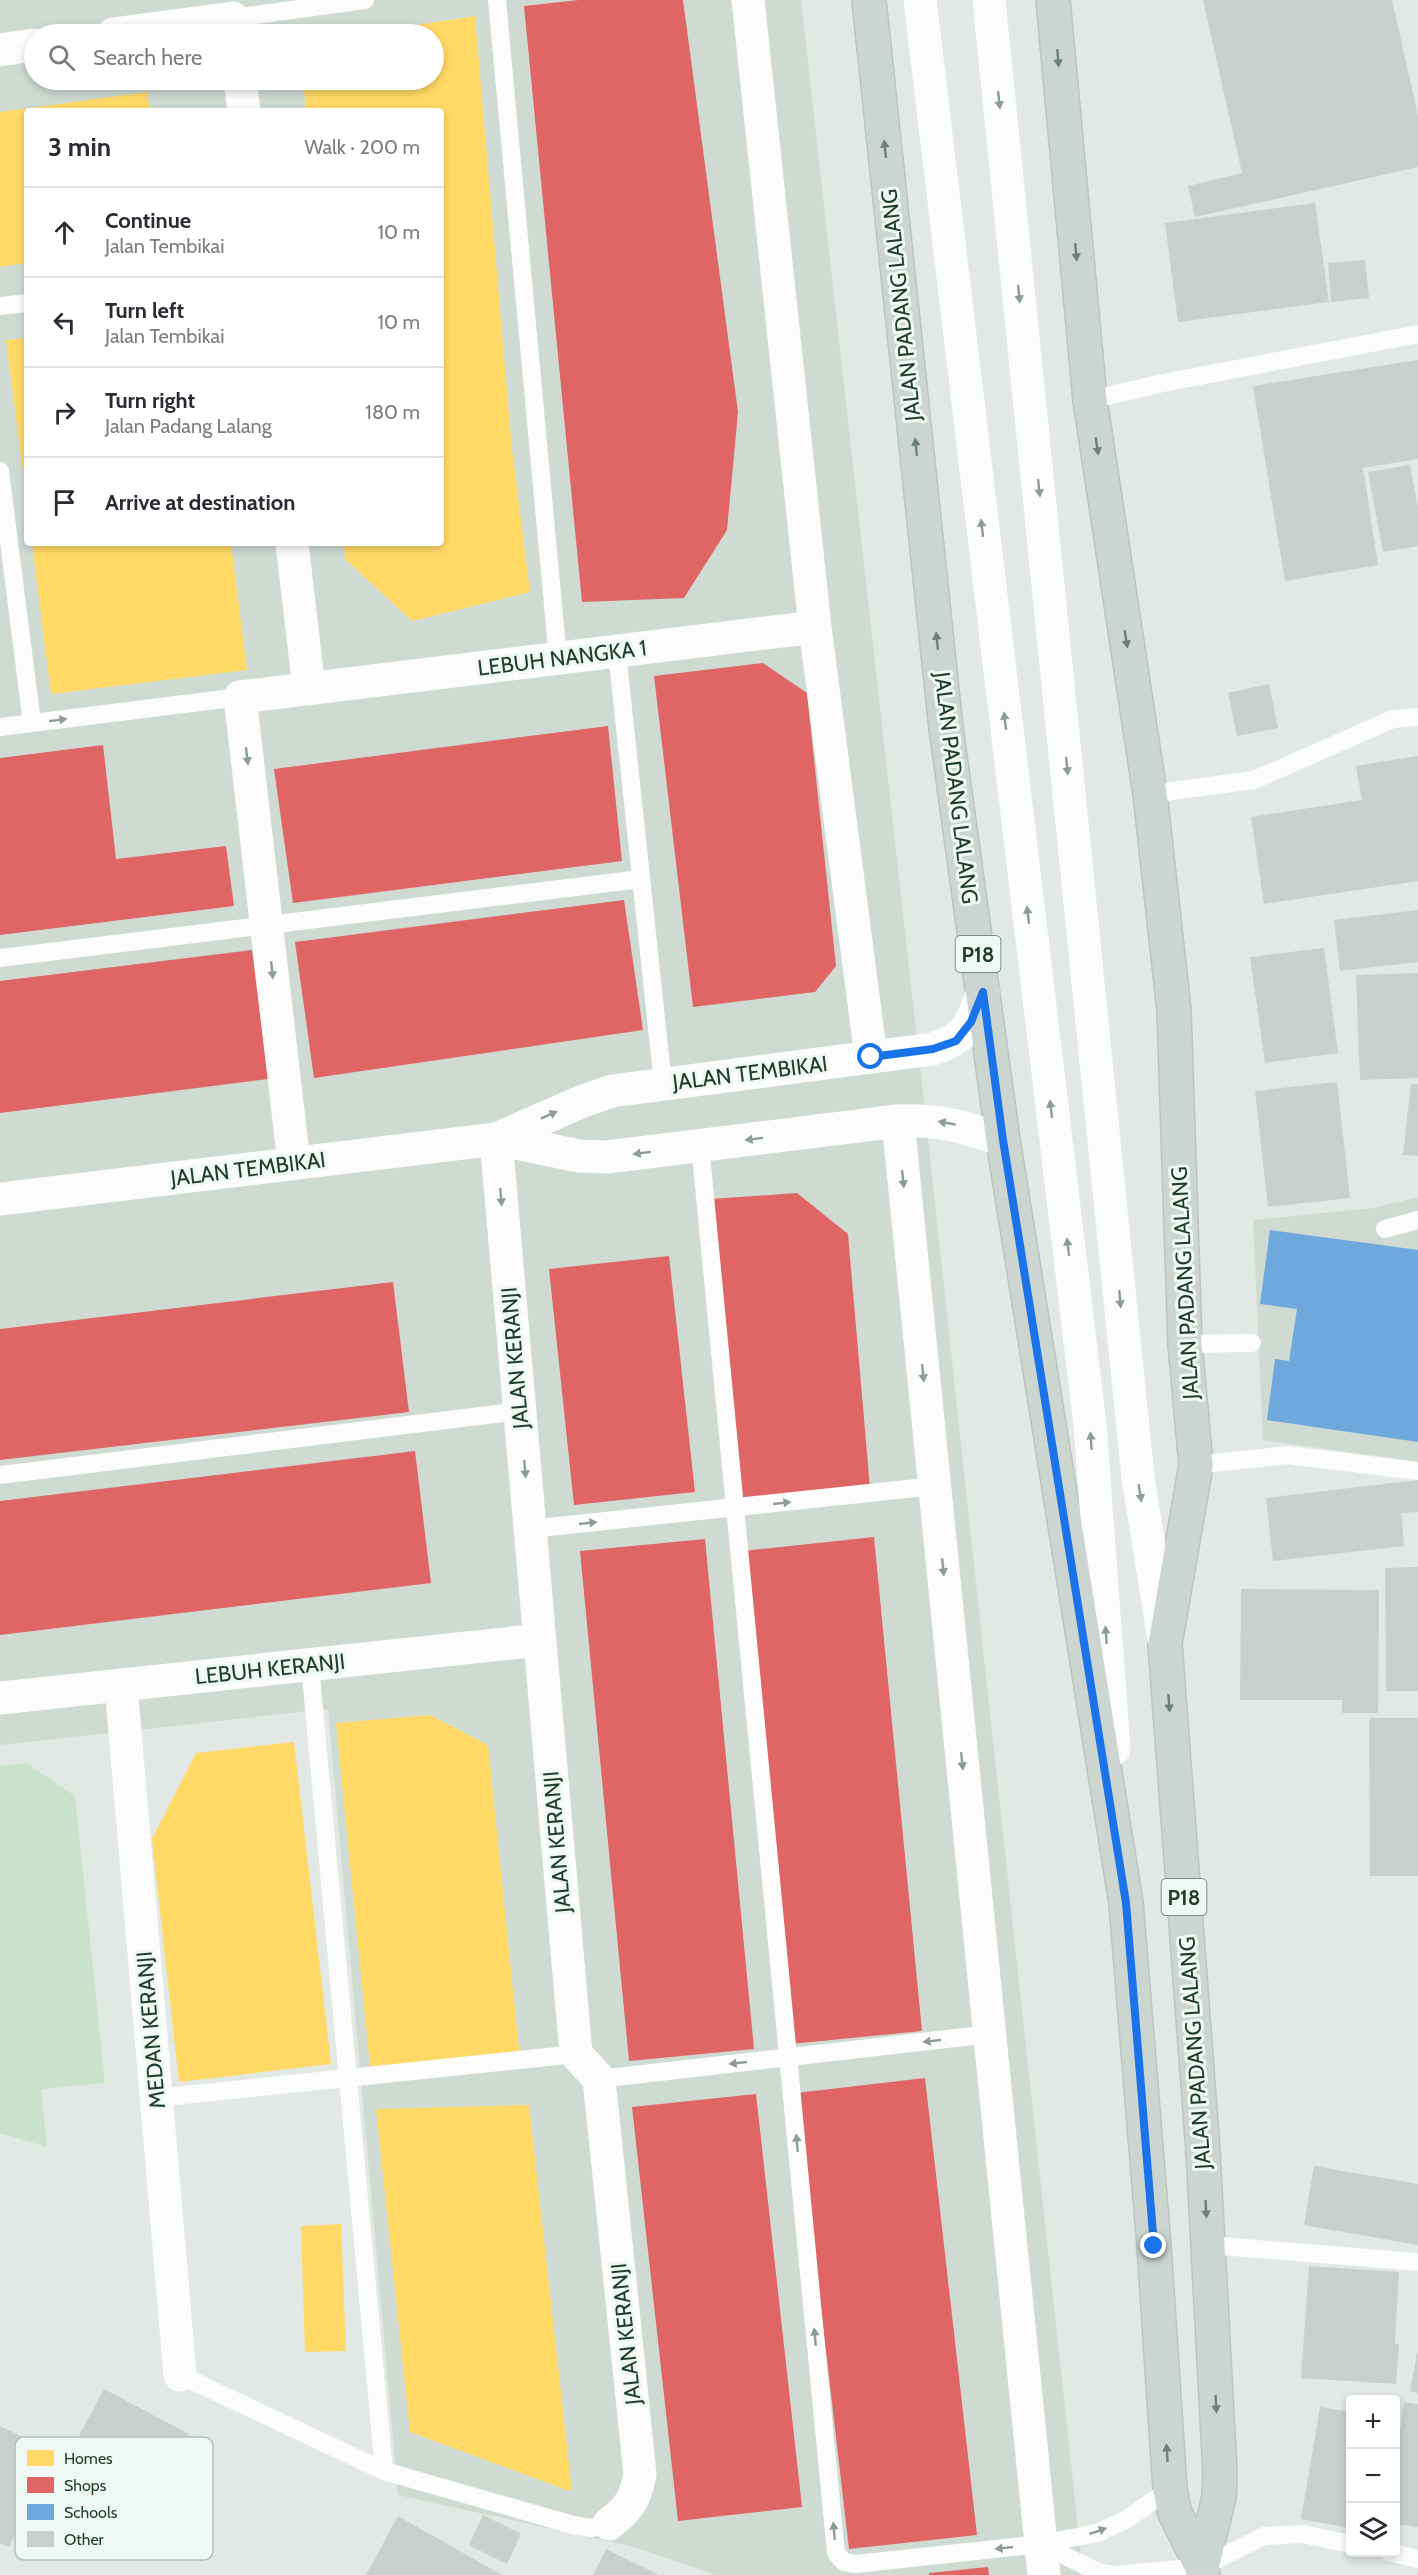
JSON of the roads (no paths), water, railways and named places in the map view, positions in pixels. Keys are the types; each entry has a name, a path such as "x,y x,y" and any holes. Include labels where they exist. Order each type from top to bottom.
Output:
{"main road":[{"name":"JALAN PADANG LALANG","path":"869,0 946,728 1003,1140 1126,1903 1154,2246 1170,2489 1174,2511 1203,2571"},
{"name":"JALAN PADANG LALANG","path":"1053,0 1090,400 1150,794 1174,1010 1185,1344 1196,1465 1165,1644 1203,2151 1220,2472 1219,2497 1203,2571"}],"street":[{"path":"748,0 815,627 871,1057"},
{"path":"920,0 1090,1425 1126,1903"},
{"path":"989,0 1138,1478 1165,1644"},
{"path":"184,24 233,17"},
{"path":"0,50 24,46"},
{"path":"241,90 244,108"},
{"path":"292,546 309,689"},
{"name":"LEBUH NANGKA 1","path":"240,698 815,627"},
{"path":"240,698 294,1163"},
{"name":"JALAN TEMBIKAI","path":"0,1199 496,1139 612,1090 933,1049 956,1041 971,1022 983,992"},
{"name":"JALAN TEMBIKAI","path":"496,1139 579,1156 607,1157 898,1121 924,1120 952,1123 1003,1140"},
{"path":"898,1121 1043,2560"},
{"name":"JALAN KERANJI","path":"496,1139 576,2054"},
{"name":"LEBUH KERANJI","path":"0,1698 540,1640"},
{"name":"MEDAN KERANJI","path":"121,1685 180,2375"},
{"path":"576,2054 599,2079"},
{"name":"JALAN KERANJI","path":"599,2079 640,2474 636,2495 625,2512 609,2524"}],"lane":[{"path":"233,17 365,0"},
{"path":"497,0 558,659"},
{"path":"0,306 24,303"},
{"path":"1090,400 1163,383 1418,334"},
{"path":"0,471 32,723"},
{"path":"617,652 663,1084"},
{"path":"0,727 240,698"},
{"path":"1150,794 1254,780 1393,719 1418,717"},
{"path":"0,958 641,879"},
{"path":"700,1145 836,2553 844,2562 856,2564 1043,2560 1115,2575 1203,2571 1264,2536 1303,2534 1346,2543"},
{"path":"1385,1229 1418,1220"},
{"path":"1185,1344 1252,1343"},
{"path":"0,1475 520,1411"},
{"path":"1196,1465 1288,1455 1418,1471"},
{"path":"530,1529 935,1486"},
{"path":"310,1665 384,2471"},
{"path":"599,2079 990,2034"},
{"path":"156,2098 576,2054"},
{"path":"1208,2245 1418,2262"},
{"path":"180,2375 384,2471 573,2525 592,2528 609,2524"},
{"path":"1043,2560 1127,2519 1170,2489"},
{"path":"1400,2555 1418,2559"}]}
